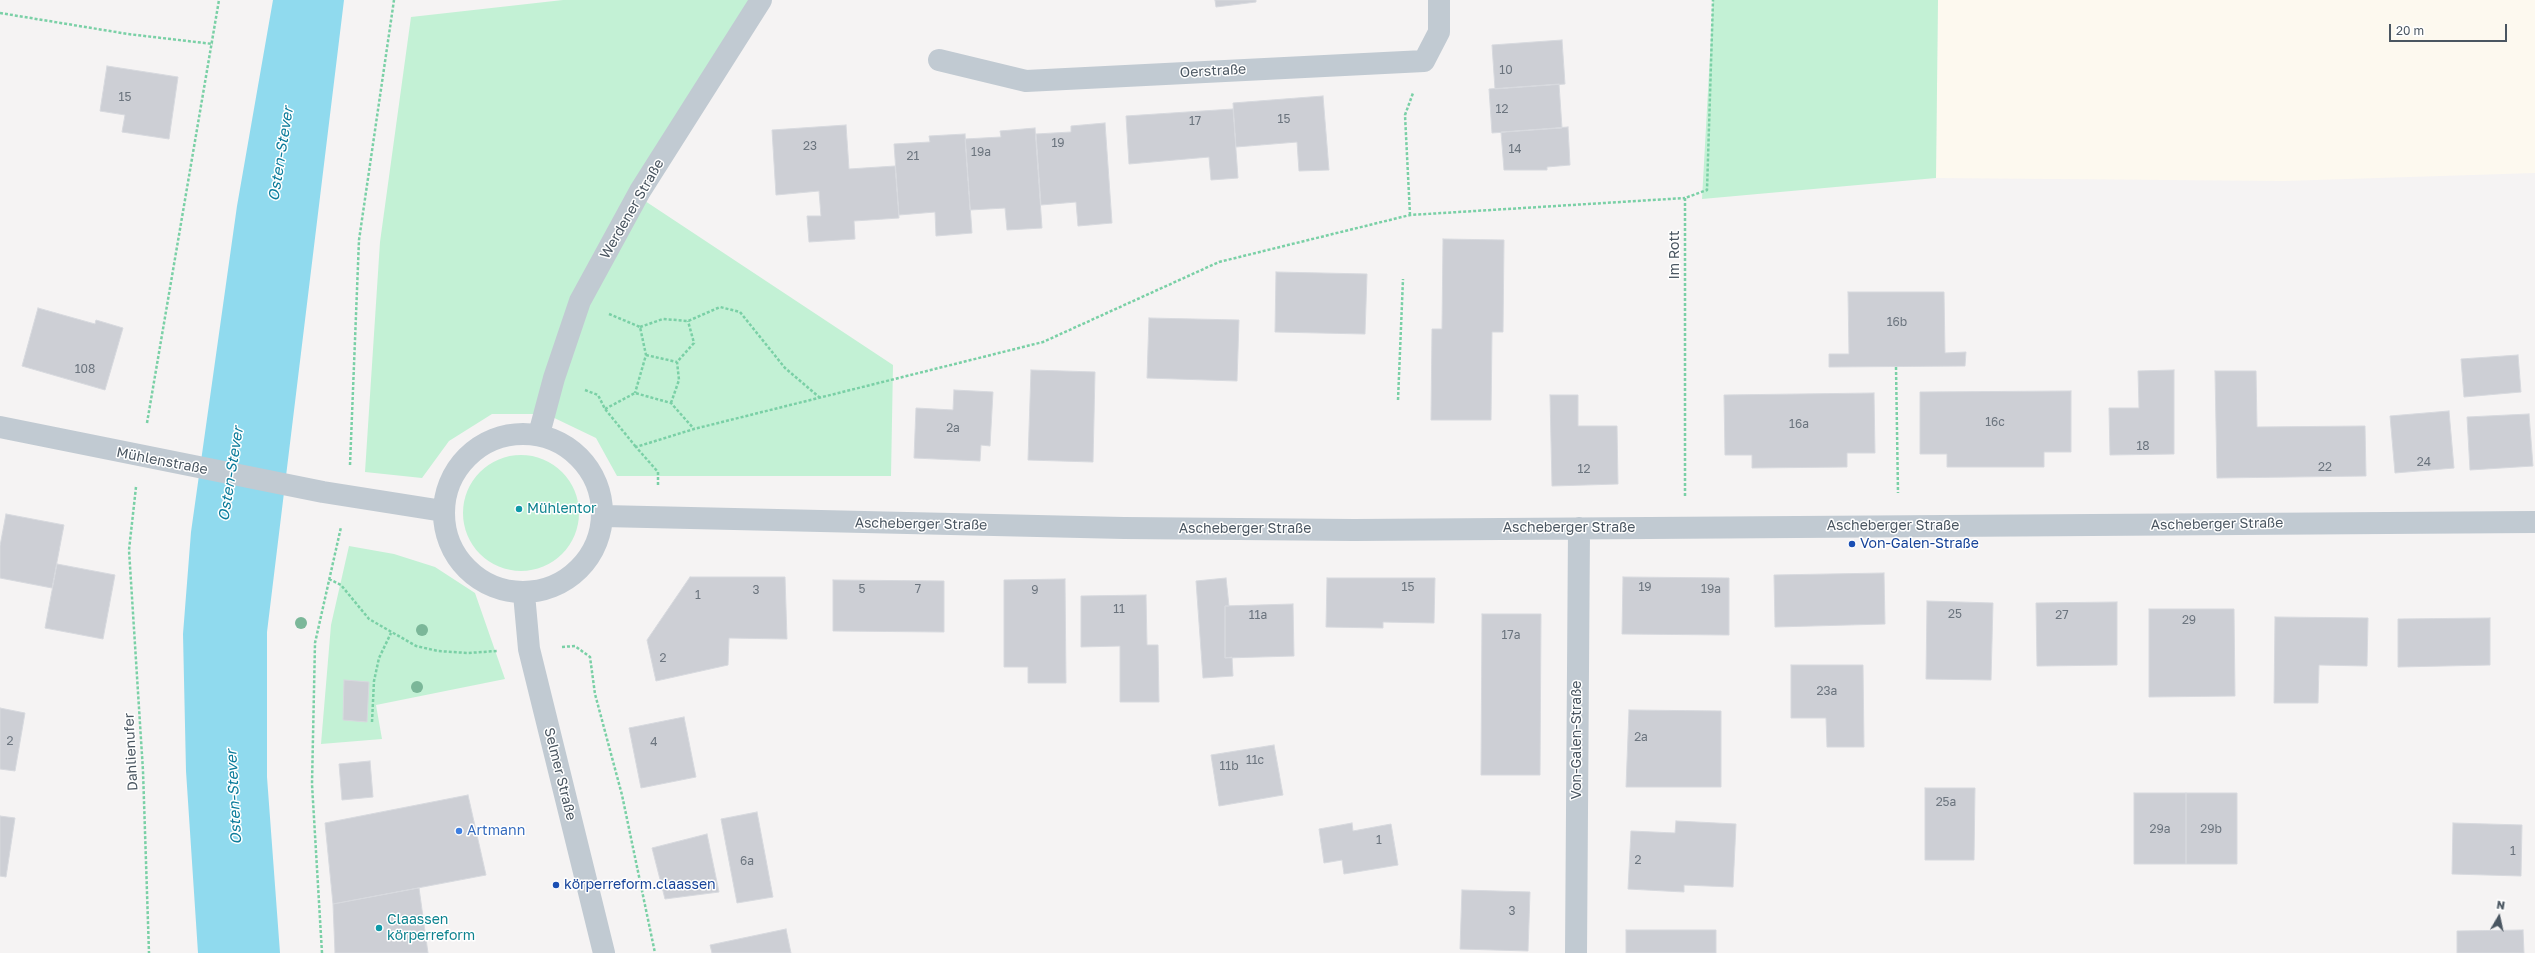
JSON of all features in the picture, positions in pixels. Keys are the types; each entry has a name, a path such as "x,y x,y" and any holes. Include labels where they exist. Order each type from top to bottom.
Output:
{"street":[{"name":"Werdener Straße","path":"539,434 554,378 580,301 640,192 761,0"},
{"path":"1424,61 1439,32 1439,0"},
{"name":"Oerstraße","path":"939,60 1026,80 1424,61"},
{"name":"Mühlenstraße","path":"0,427 140,457 323,492 443,511"},
{"path":"539,434 560,442 581,458 596,479 602,498 604,516 602,531 592,555 574,576 550,588 524,594 496,589 472,576 454,554 444,528 443,511 446,490 455,472 476,448 505,436 539,434"},
{"name":"Ascheberger Straße","path":"604,516 1140,528 1354,530 2535,522"},
{"name":"Von-Galen-Straße","path":"1576,953 1579,528"},
{"name":"Selmer Straße","path":"524,594 529,649 604,953"}],"path":[{"name":"Dahlienufer","path":"149,953 143,771 129,550 140,457 156,377 213,44 219,0"},
{"path":"636,447 694,429 1042,342 1219,262 1410,215 1685,198 1707,190 1713,0"},
{"path":"0,13 128,34 213,44"},
{"path":"1410,215 1405,115 1424,61"},
{"name":"Im Rott","path":"1685,198 1685,527"},
{"path":"1398,400 1402,278"},
{"path":"580,301 640,327 663,319 688,321 720,308 740,312 784,368 819,397"},
{"path":"671,403 679,380 677,362 694,343 688,321"},
{"path":"635,393 646,355 640,327"},
{"path":"646,355 677,362"},
{"path":"1896,367 1899,526"},
{"path":"554,378 598,395 605,409 658,472 659,518"},
{"path":"605,409 635,393 671,403 694,429"},
{"path":"329,579 341,585 368,619 416,646 438,651 468,653 574,646 590,657 595,694 622,794 655,953"},
{"path":"372,722 374,681 379,658 391,633"}],"shaded area":[{"path":"1938,0 2535,0 2535,173 2284,181 1936,178"}],"green space":[{"path":"563,0 761,0 639,197 893,365 891,476 617,476 596,438 546,414 492,414 449,441 422,478 365,472 380,242 411,17"},
{"path":"1713,0 1938,0 1936,178 1702,199"},
{"path":"521,455 543,459 562,472 575,491 579,513 575,535 562,554 543,567 521,571 499,567 480,554 467,535 463,513 467,491 480,472 499,459"},
{"path":"349,546 394,554 435,567 475,593 505,679 376,705 382,739 321,744 331,625"}],"water":[{"name":"Osten-Stever","path":"273,0 344,0 267,632 267,777 280,953 198,953 186,771 183,634 191,532 237,206"}],"building":[{"path":"1215,0 1256,0 1256,2 1216,7"},
{"path":"1562,40 1565,84 1495,89 1492,45"},
{"path":"107,66 178,77 169,139 122,132 125,115 100,111"},
{"path":"1559,84 1562,128 1492,133 1489,89"},
{"path":"1323,96 1329,170 1299,171 1297,142 1236,147 1233,103"},
{"path":"1233,109 1238,178 1211,180 1209,157 1129,164 1126,116"},
{"path":"1105,123 1112,223 1078,226 1076,202 1041,205 1036,134 1071,132 1071,126"},
{"path":"846,125 849,169 895,166 899,218 854,221 855,239 809,242 807,216 821,216 819,191 776,195 772,130"},
{"path":"1568,127 1570,165 1547,167 1547,170 1504,170 1501,132"},
{"path":"1035,128 1042,228 1007,230 1005,208 970,210 965,139 1001,137 1000,131"},
{"path":"965,134 972,233 936,236 935,212 899,215 894,144 930,142 929,136"},
{"path":"1443,239 1504,240 1503,332 1492,332 1491,420 1431,420 1432,329 1442,329"},
{"path":"1276,272 1367,274 1365,334 1275,332"},
{"path":"1848,292 1944,292 1945,353 1966,352 1965,366 1829,367 1829,354 1849,354"},
{"path":"38,308 95,324 96,320 123,328 105,390 22,366"},
{"path":"1149,318 1239,320 1237,381 1147,378"},
{"path":"2518,355 2521,392 2464,397 2461,359"},
{"path":"1031,370 1095,372 1093,462 1028,460"},
{"path":"2174,370 2174,454 2110,455 2109,408 2139,408 2138,371"},
{"path":"2215,371 2256,371 2257,427 2365,426 2366,476 2217,478"},
{"path":"954,390 993,392 990,446 981,445 980,461 914,458 916,408 953,410"},
{"path":"2071,391 2071,452 2044,452 2044,467 1947,467 1947,454 1920,454 1920,392"},
{"path":"1874,393 1875,453 1847,453 1847,467 1752,468 1752,455 1725,455 1724,395"},
{"path":"1550,395 1578,395 1578,426 1617,426 1618,484 1552,486"},
{"path":"2449,411 2454,468 2395,473 2390,416"},
{"path":"2529,414 2533,466 2470,470 2467,417"},
{"path":"6,514 64,525 52,588 0,578 0,546"},
{"path":"57,564 115,575 103,639 45,628"},
{"path":"1884,573 1885,624 1775,627 1774,575"},
{"path":"690,577 785,577 787,639 729,638 728,665 656,681 647,640"},
{"path":"1623,577 1729,578 1729,635 1622,634"},
{"path":"1226,578 1229,606 1225,606 1225,658 1232,657 1233,676 1203,678 1196,581"},
{"path":"1327,578 1435,578 1434,623 1383,622 1383,628 1326,627"},
{"path":"1065,579 1066,683 1028,683 1028,667 1004,667 1004,580"},
{"path":"833,580 944,581 944,632 833,631"},
{"path":"1146,595 1147,645 1158,645 1159,702 1120,702 1120,646 1081,647 1081,596"},
{"path":"1927,601 1993,603 1991,680 1926,679"},
{"path":"2117,602 2117,665 2037,666 2036,603"},
{"path":"1293,604 1294,656 1225,658 1225,606"},
{"path":"2149,609 2234,609 2235,696 2149,697"},
{"path":"1482,614 1541,614 1540,775 1481,775"},
{"path":"2275,617 2368,618 2367,666 2319,665 2318,703 2274,703"},
{"path":"2490,618 2490,665 2398,667 2398,619"},
{"path":"1791,665 1863,665 1864,747 1827,747 1826,718 1791,718"},
{"path":"344,680 369,682 367,722 343,720"},
{"path":"0,708 25,713 15,771 0,769"},
{"path":"1629,710 1721,711 1721,787 1626,787"},
{"path":"684,717 696,777 641,788 629,728"},
{"path":"1274,745 1283,795 1219,806 1211,755"},
{"path":"370,761 373,797 342,800 339,764"},
{"path":"1925,788 1975,788 1974,860 1925,860"},
{"path":"2134,793 2186,793 2186,864 2134,864"},
{"path":"2186,793 2237,793 2237,864 2186,864"},
{"path":"468,795 486,875 333,904 325,823"},
{"path":"757,812 773,897 737,903 721,819"},
{"path":"0,816 15,818 6,877 0,876"},
{"path":"1676,821 1736,824 1733,887 1684,885 1684,892 1628,889 1631,831 1675,833"},
{"path":"1352,823 1353,831 1391,824 1398,865 1344,874 1342,860 1324,863 1319,829"},
{"path":"2453,823 2522,825 2521,876 2452,874"},
{"path":"707,834 719,892 665,899 652,848"},
{"name":"Claassen körperreform","path":"419,888 428,953 335,953 333,904"},
{"path":"1462,890 1530,892 1528,951 1460,949"},
{"path":"786,929 791,953 712,953 710,945"},
{"path":"1626,930 1716,930 1716,953 1626,953"},
{"path":"2523,930 2524,953 2457,953 2457,931"}],"place":[{"name":"Mühlentor","path":"519,509"},
{"name":"Von-Galen-Straße","path":"1852,544"},
{"name":"Artmann","path":"459,831"},
{"name":"körperreform.claassen","path":"556,885"},
{"name":"Claassen körperreform","path":"379,928"}]}
